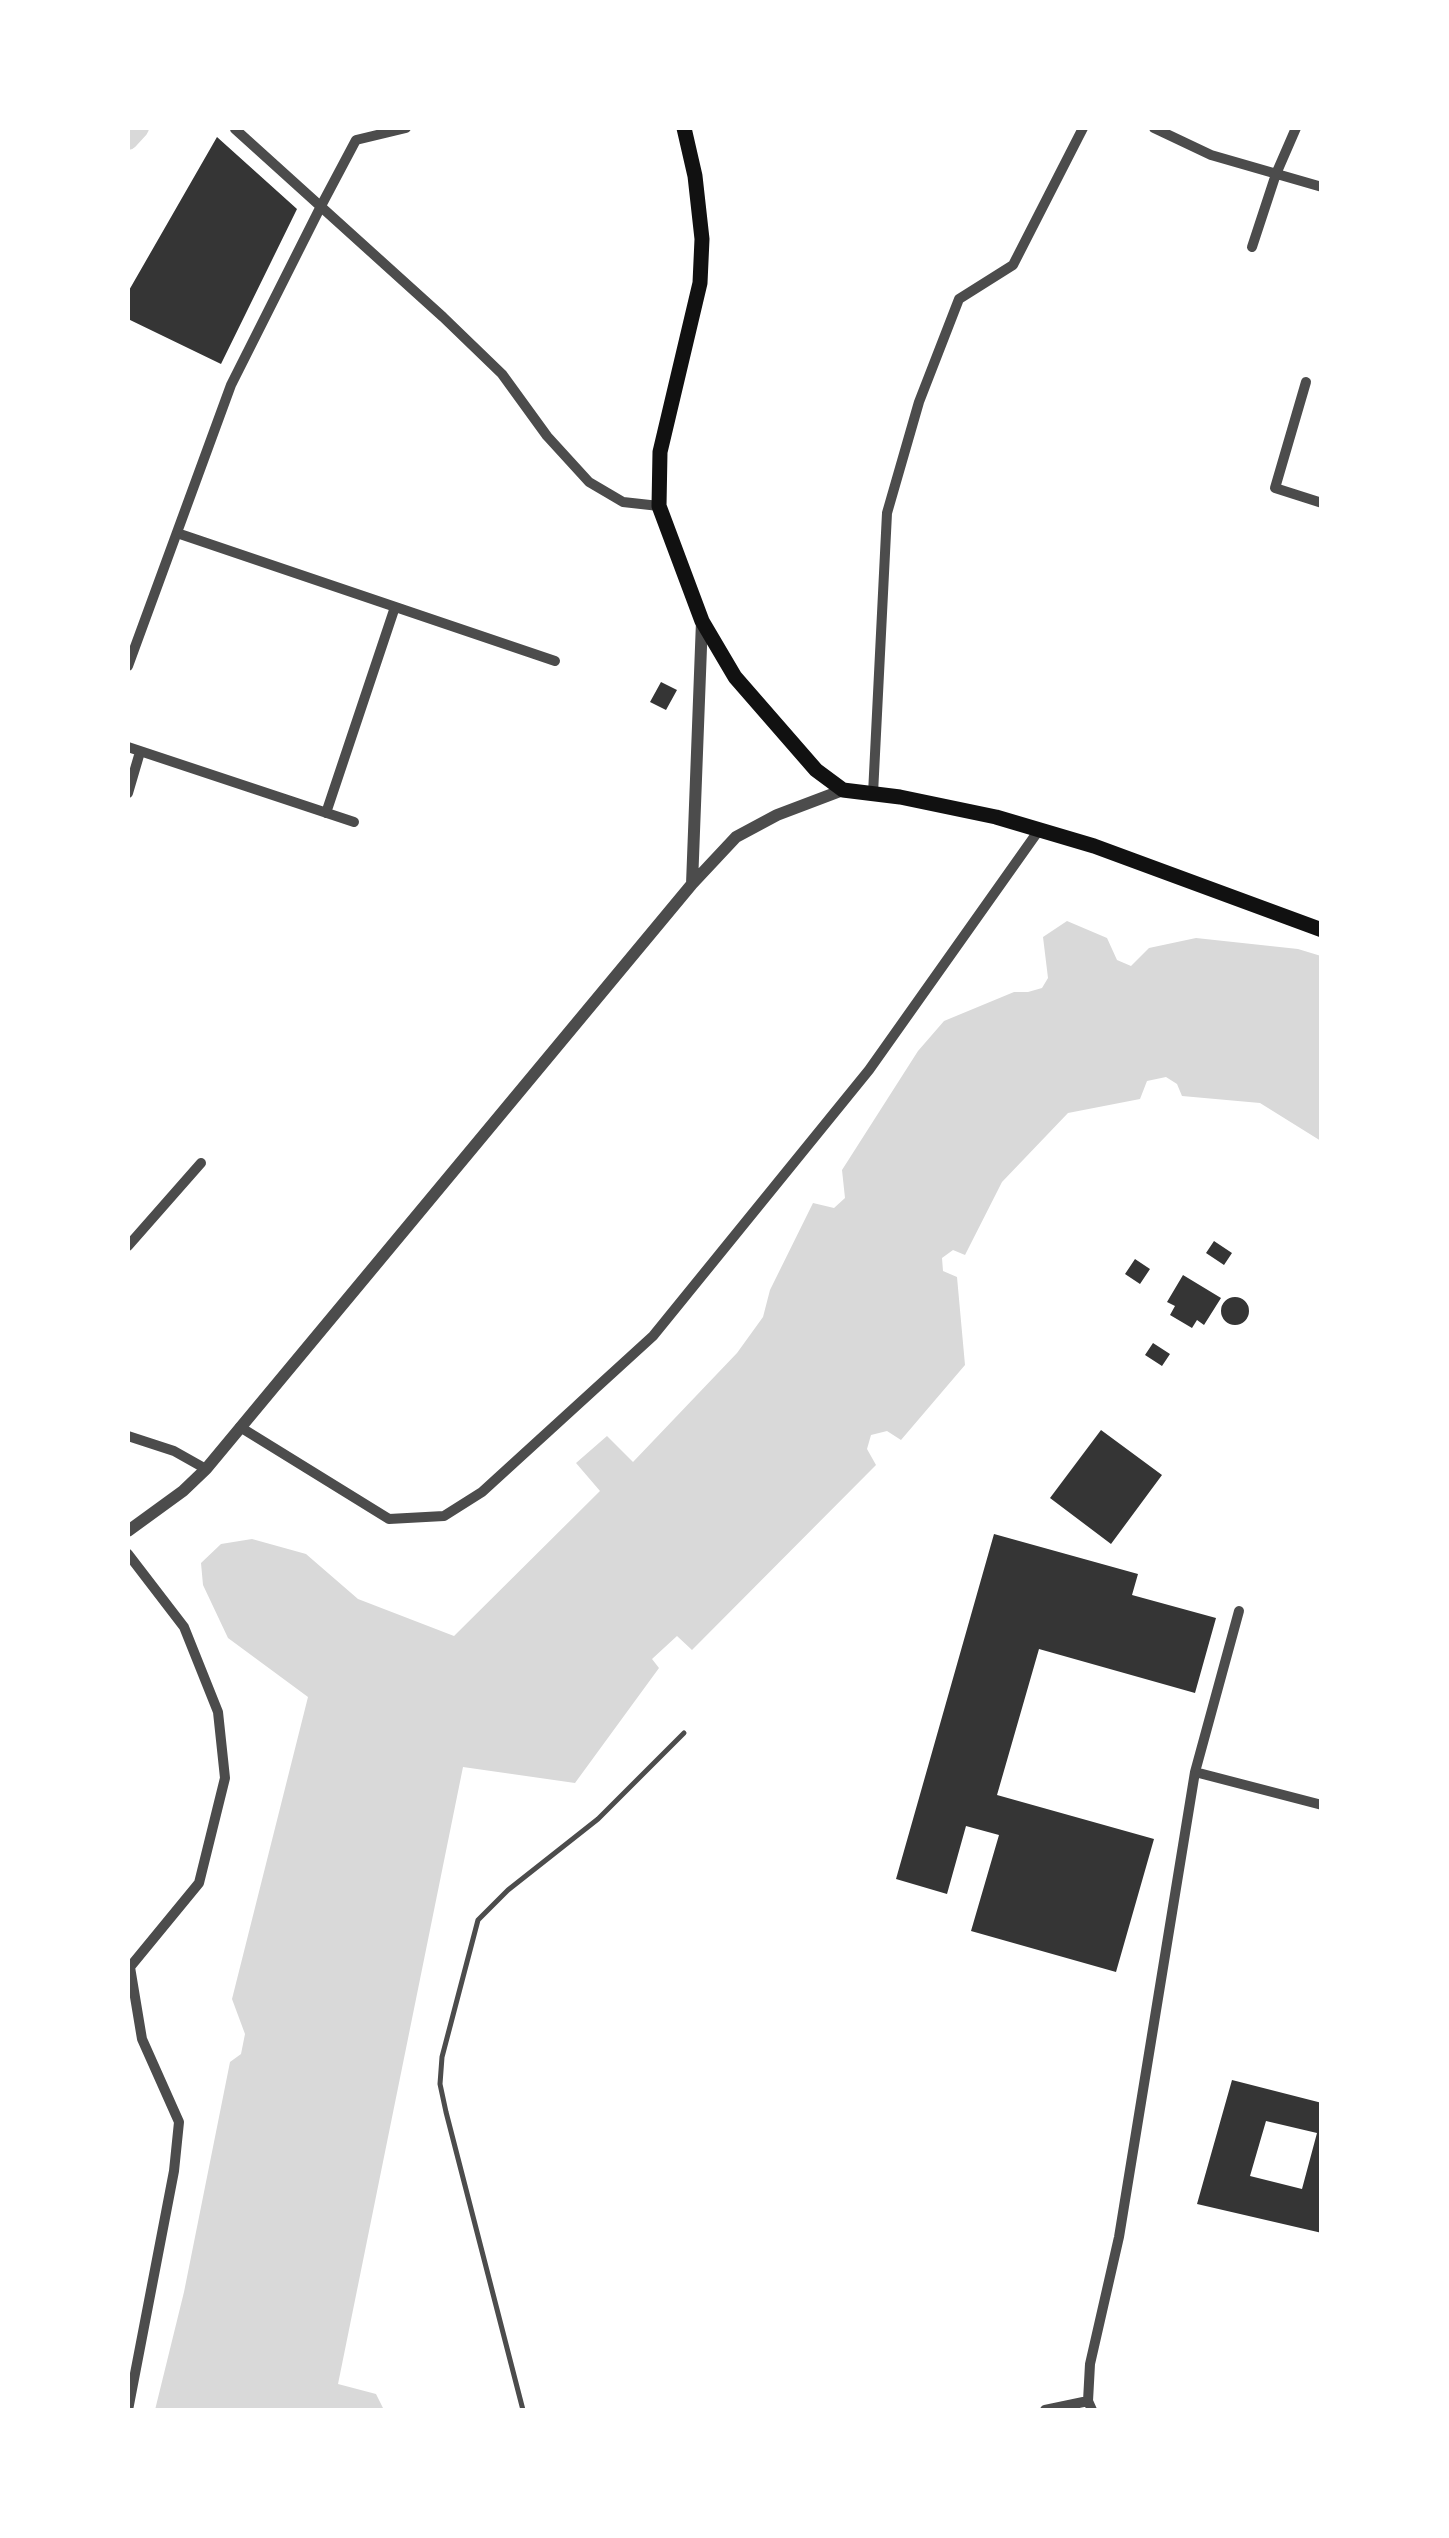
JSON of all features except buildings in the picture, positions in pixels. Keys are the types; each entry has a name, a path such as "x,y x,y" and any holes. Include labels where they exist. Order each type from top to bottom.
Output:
{"main road":[{"path":"684,128 700,224 700,283 660,452 659,506 702,620 735,677 816,770 844,790 976,813 1094,846 1322,930"}],"street":[{"path":"236,128 502,374 547,436 589,482 623,502 659,506"},
{"path":"128,666 231,385 321,206 356,140 406,128"},
{"path":"873,794 887,513 919,402 959,300 1014,265 1083,128"},
{"path":"1154,128 1211,154 1322,187"},
{"path":"1252,247 1296,128"},
{"path":"1306,382 1275,488 1322,503"},
{"path":"177,533 556,661"},
{"path":"326,813 396,607"},
{"path":"692,884 702,620"},
{"path":"128,748 354,822"},
{"path":"128,793 140,752"},
{"path":"128,1531 183,1491 206,1468 692,884 736,837 778,815 844,790"},
{"path":"240,1427 389,1519 444,1516 482,1492 653,1336 869,1070 1039,830"},
{"path":"128,1246 201,1164"},
{"path":"128,1436 174,1451 206,1468"},
{"path":"128,1554 184,1628 218,1712 225,1778 199,1883 129,1967 142,2039 179,2122 174,2170 128,2410"},
{"path":"1045,2410 1090,2406 1090,2364 1119,2237 1195,1772 1239,1612"},
{"path":"1195,1772 1322,1805"}],"lane":[{"path":"522,2410 446,2112 440,2084 442,2058 478,1920 508,1890 598,1820 684,1732"}],"shaded area":[{"path":"1067,921 1107,938 1117,960 1131,966 1149,948 1196,938 1298,949 1321,956 1321,1141 1260,1103 1182,1096 1177,1084 1166,1077 1147,1081 1140,1099 1068,1113 1002,1182 965,1255 953,1250 942,1258 943,1271 957,1277 965,1365 901,1440 887,1431 871,1435 867,1449 876,1465 692,1650 677,1636 652,1659 659,1668 575,1783 463,1767 338,2384 376,2394 384,2410 155,2410 184,2292 230,2062 241,2054 245,2034 232,1999 308,1697 228,1638 203,1585 201,1563 221,1544 252,1539 306,1554 358,1599 454,1636 600,1491 576,1463 607,1436 633,1462 737,1353 763,1317 770,1290 813,1203 834,1208 845,1198 842,1170 918,1051 944,1021 1014,992 1042,988 1048,978 1043,937"}],"waterway":[{"path":"128,140 139,128"}]}
